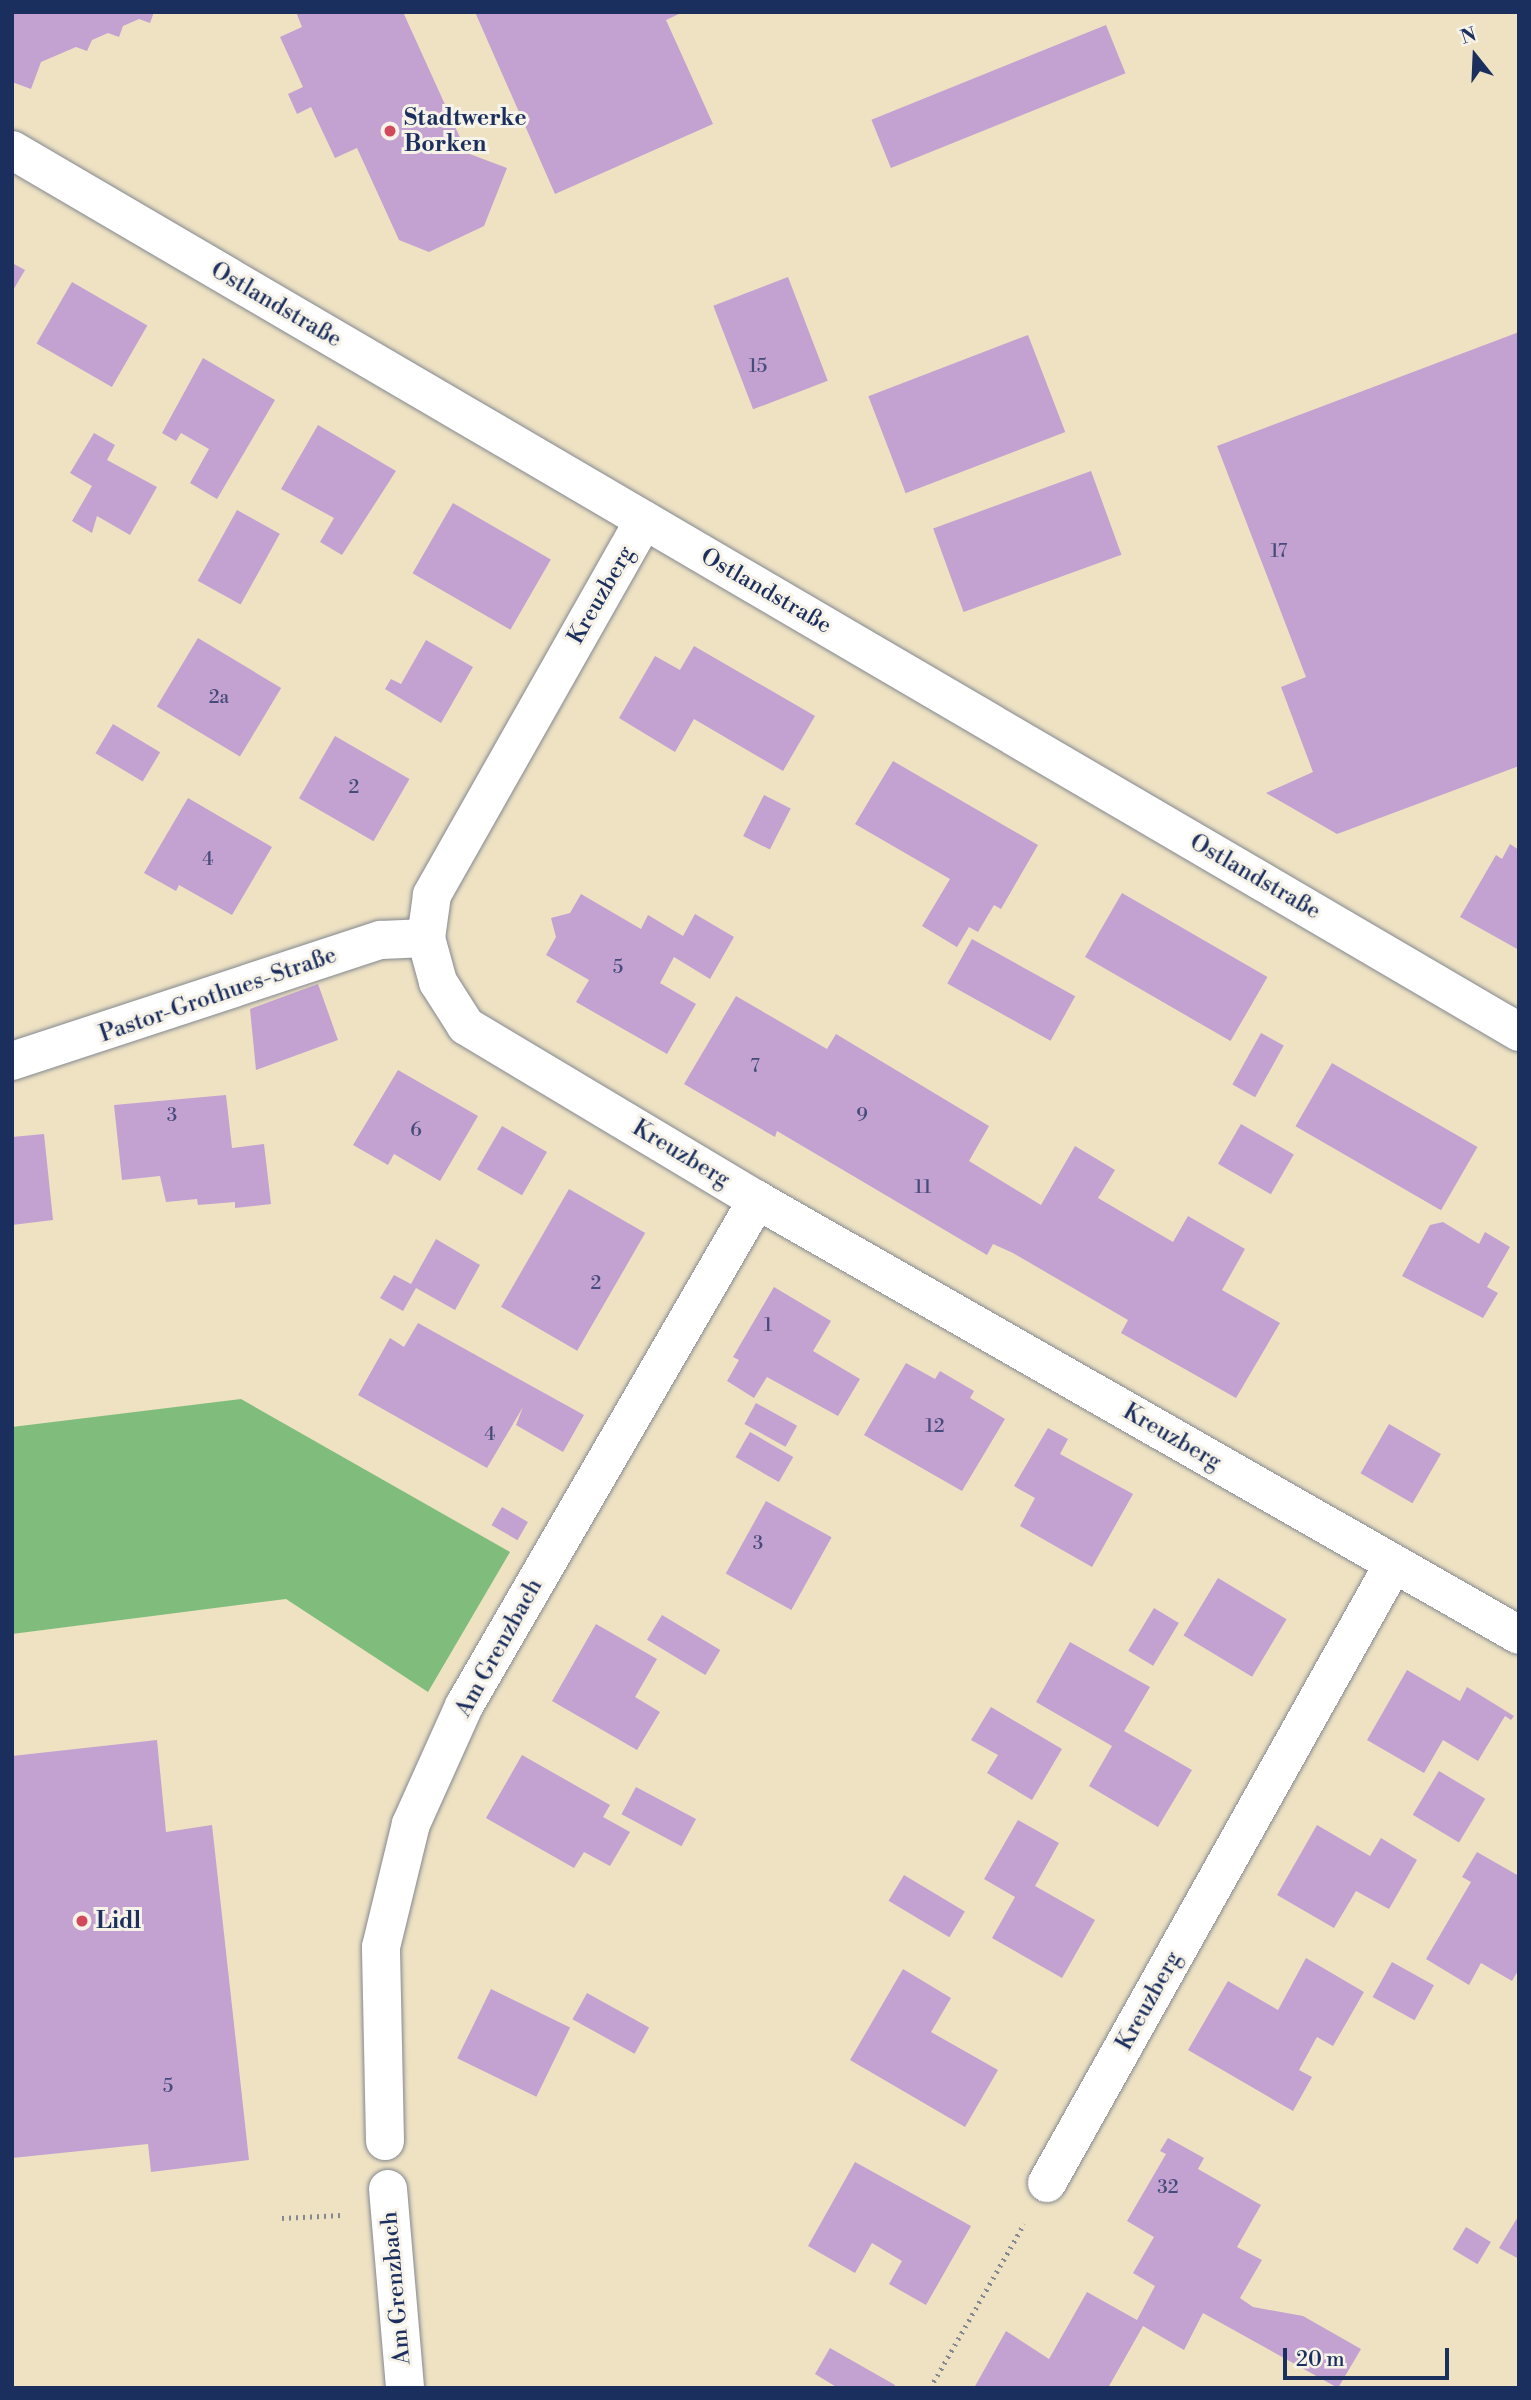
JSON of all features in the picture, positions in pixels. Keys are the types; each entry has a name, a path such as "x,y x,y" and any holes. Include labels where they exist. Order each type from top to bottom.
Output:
{"street":[{"name":"Ostlandstraße","path":"12,150 1519,1032"},
{"name":"Kreuzberg","path":"644,520 432,895 426,938 438,982 467,1026 757,1200 1519,1635"},
{"name":"Pastor-Grothues-Straße","path":"12,1061 381,940 426,938"},
{"name":"Am Grenzbach","path":"385,2141 381,1947 411,1824 464,1706 757,1200"},
{"name":"Kreuzberg","path":"1047,2183 1394,1563"},
{"name":"Am Grenzbach","path":"389,2200 405,2388"}],"path":[{"path":"930,2388 1047,2183"},
{"path":"282,2218 389,2200"}],"green space":[{"path":"241,1399 510,1552 428,1692 286,1599 12,1634 12,1427"}],"building":[{"path":"12,12 154,12 150,23 139,19 123,26 119,37 108,33 92,40 87,51 76,47 41,62 31,89 12,82"},
{"name":"Stadtwerke Borken","path":"296,12 403,12 467,153 507,168 484,226 429,252 399,240 357,148 335,158 311,107 297,114 288,94 303,87 280,37 302,27"},
{"name":"Stadtwerke Borken","path":"475,12 683,12 666,20 713,124 555,194"},
{"path":"1106,25 1125,73 891,168 871,120"},
{"path":"12,263 25,270 12,292"},
{"path":"788,277 828,381 753,409 713,306"},
{"path":"72,282 147,326 112,387 36,343"},
{"path":"1519,332 1519,766 1337,834 1266,793 1313,772 1281,687 1306,677 1217,446"},
{"path":"1028,335 1065,432 906,493 868,396"},
{"path":"203,358 275,400 217,499 190,483 209,449 181,433 176,441 162,433"},
{"path":"318,425 396,471 342,555 320,542 334,518 281,489"},
{"path":"94,433 115,445 107,460 157,487 130,535 97,516 92,533 72,521 92,486 70,473"},
{"path":"1091,471 1121,555 964,612 933,528"},
{"path":"453,503 551,559 510,630 412,573"},
{"path":"237,510 280,534 241,605 198,581"},
{"path":"198,638 281,688 240,757 157,707"},
{"path":"426,640 473,667 441,723 385,689 391,679 401,684"},
{"path":"694,646 815,716 783,771 694,719 675,752 619,718 655,656 680,670"},
{"path":"113,724 160,752 143,781 95,753"},
{"path":"335,736 409,779 373,841 299,798"},
{"path":"893,761 1038,845 1001,909 994,905 978,932 969,927 957,947 922,926 950,879 855,824"},
{"path":"764,795 791,809 770,850 743,836"},
{"path":"188,798 272,847 232,915 179,885 176,891 144,873"},
{"path":"1510,844 1519,850 1519,950 1460,917 1496,855 1502,859"},
{"path":"1122,893 1267,977 1230,1041 1085,957"},
{"path":"581,894 641,929 648,915 683,936 695,914 734,937 710,979 674,957 660,983 696,1004 667,1054 576,1002 589,980 546,955 556,937 551,918 570,913"},
{"path":"972,939 1075,996 1050,1041 947,984"},
{"path":"318,984 338,1040 256,1070 250,1009"},
{"path":"736,996 827,1049 836,1034 989,1126 969,1161 1041,1205 1075,1146 1115,1170 1098,1198 1173,1242 1188,1216 1245,1249 1222,1290 1280,1323 1236,1398 1121,1333 1128,1320 1013,1253 993,1244 987,1255 777,1131 775,1137 684,1084"},
{"path":"1261,1033 1284,1046 1255,1097 1232,1085"},
{"path":"1332,1063 1477,1147 1441,1210 1296,1126"},
{"path":"398,1070 478,1116 440,1181 394,1154 388,1165 353,1145"},
{"path":"226,1095 232,1148 264,1144 271,1204 235,1208 235,1202 198,1205 197,1199 166,1202 160,1176 122,1180 114,1105"},
{"path":"1241,1124 1294,1154 1271,1194 1218,1164"},
{"path":"502,1126 547,1152 522,1195 477,1169"},
{"path":"44,1134 53,1220 12,1225 12,1137"},
{"path":"569,1189 645,1233 577,1351 501,1307"},
{"path":"1443,1222 1479,1244 1485,1232 1510,1247 1487,1287 1498,1293 1483,1318 1402,1276 1430,1225"},
{"path":"436,1239 480,1265 455,1310 416,1288 403,1311 380,1298 394,1275 411,1284"},
{"path":"774,1287 831,1321 813,1351 860,1379 838,1416 767,1377 754,1398 727,1381 739,1360 733,1357"},
{"path":"418,1323 584,1415 563,1452 516,1425 523,1407 487,1468 358,1395 390,1338 404,1347"},
{"path":"906,1363 935,1379 940,1371 974,1391 970,1398 1005,1419 962,1491 864,1435"},
{"path":"756,1403 797,1426 785,1447 744,1424"},
{"path":"1389,1424 1441,1454 1412,1503 1360,1473"},
{"path":"1048,1428 1068,1439 1060,1454 1133,1494 1092,1567 1020,1526 1035,1498 1014,1486"},
{"path":"750,1432 793,1457 779,1482 736,1457"},
{"path":"766,1501 832,1537 791,1610 726,1574"},
{"path":"502,1507 528,1522 517,1540 492,1525"},
{"path":"1218,1578 1287,1619 1252,1677 1183,1635"},
{"path":"1154,1608 1179,1623 1153,1666 1128,1651"},
{"path":"662,1615 720,1650 705,1675 647,1640"},
{"path":"596,1624 657,1659 635,1697 660,1712 637,1750 552,1701"},
{"path":"1070,1642 1150,1687 1124,1731 1192,1770 1158,1827 1089,1786 1112,1746 1036,1702"},
{"path":"1407,1670 1460,1701 1467,1687 1514,1716 1511,1720 1505,1716 1478,1761 1443,1740 1424,1773 1367,1740"},
{"path":"991,1707 1062,1749 1032,1800 987,1773 998,1755 971,1740"},
{"path":"157,1740 166,1832 212,1825 249,2160 151,2172 148,2144 12,2158 12,1756"},
{"path":"522,1755 610,1805 603,1817 630,1832 610,1866 584,1852 574,1868 486,1818"},
{"path":"1439,1771 1485,1799 1459,1843 1413,1815"},
{"path":"636,1787 696,1819 681,1846 621,1814"},
{"path":"1018,1820 1059,1843 1035,1886 1095,1920 1062,1978 992,1938 1015,1897 984,1879"},
{"path":"1317,1825 1370,1856 1381,1838 1417,1860 1389,1909 1356,1891 1334,1928 1277,1895"},
{"path":"1477,1852 1519,1876 1519,1969 1512,1981 1481,1963 1469,1985 1426,1959 1471,1882 1462,1877"},
{"path":"904,1875 965,1912 949,1937 889,1901"},
{"path":"1306,1958 1364,1992 1333,2046 1317,2037 1299,2070 1312,2077 1293,2111 1188,2050 1228,1981 1278,2010"},
{"path":"1392,1962 1434,1985 1415,2020 1373,1997"},
{"path":"903,1969 951,1998 931,2032 998,2070 965,2127 850,2060"},
{"path":"491,1989 570,2028 536,2097 457,2058"},
{"path":"587,1993 649,2027 635,2054 572,2019"},
{"path":"1168,2138 1204,2158 1198,2169 1261,2205 1237,2247 1262,2260 1240,2298 1253,2307 1303,2316 1361,2349 1338,2388 1203,2313 1184,2350 1143,2326 1108,2388 974,2388 1006,2331 1049,2359 1087,2292 1137,2320 1155,2286 1133,2273 1154,2237 1127,2221 1166,2154 1160,2151"},
{"path":"855,2162 971,2226 926,2305 889,2284 902,2261 872,2243 855,2273 808,2246"},
{"path":"1519,2215 1519,2259 1499,2248"},
{"path":"1466,2227 1491,2242 1477,2264 1453,2249"},
{"path":"830,2348 895,2385 893,2388 838,2388 815,2374"}],"place":[{"name":"Stadtwerke Borken","path":"390,131"},
{"name":"Lidl","path":"82,1921"}]}
